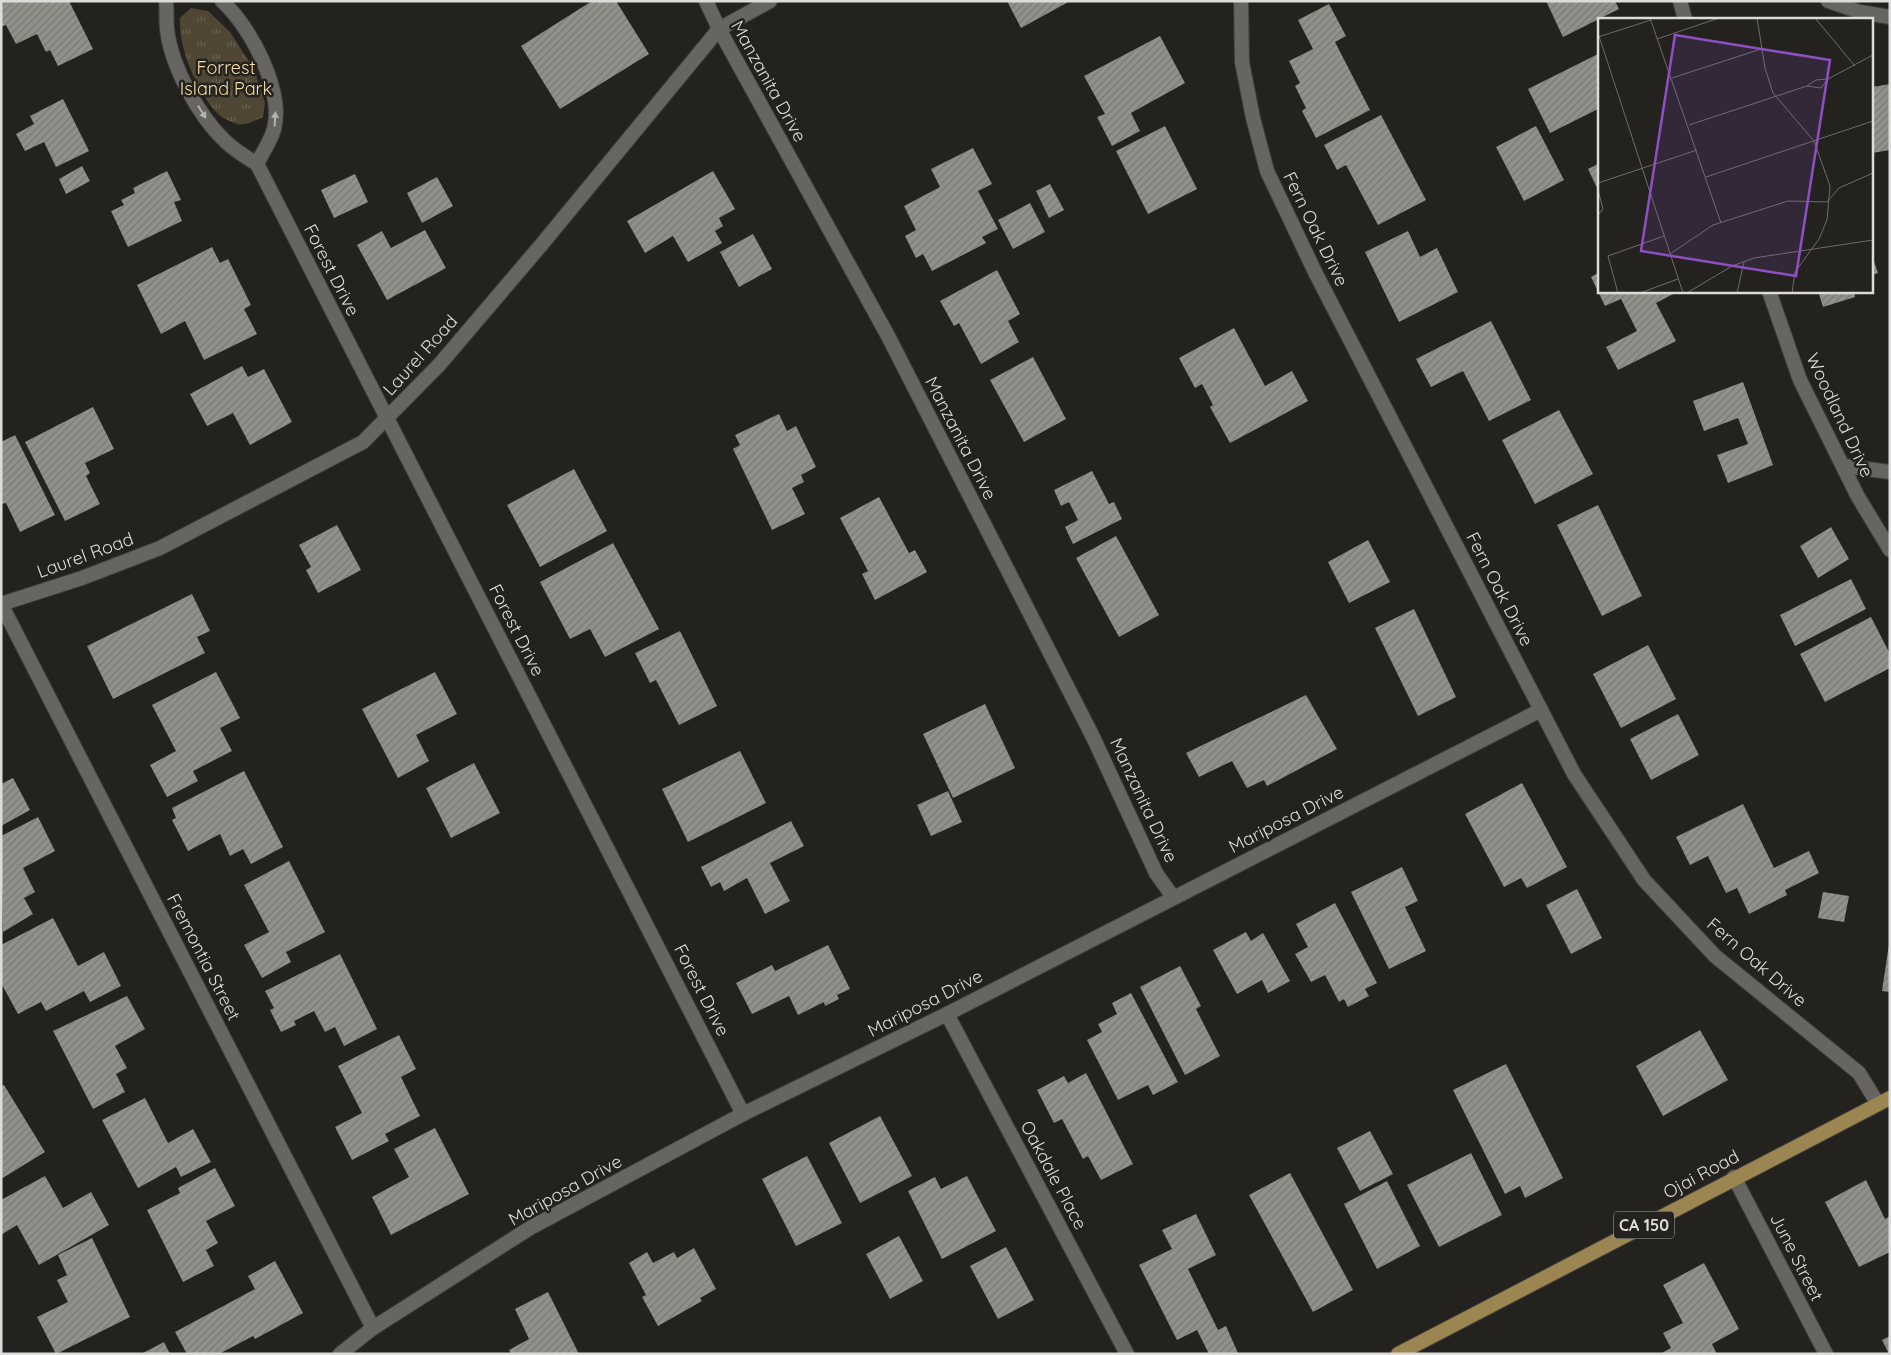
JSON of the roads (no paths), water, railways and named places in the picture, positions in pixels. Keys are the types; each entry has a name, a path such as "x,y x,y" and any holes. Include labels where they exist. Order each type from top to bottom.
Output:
{"main road":[{"name":"Ojai Road","path":"1398,1354 1734,1177 1884,1101"}],"street":[{"name":"Forest Drive","path":"166,1 167,29 174,60 189,92 209,124 226,143 257,164 744,1114"},
{"path":"222,1 234,12 251,37 268,74 275,103 274,129 257,164"},
{"name":"Manzanita Drive","path":"706,1 719,29 888,336 1093,737 1156,873 1173,897"},
{"name":"Laurel Road","path":"1,604 82,578 160,548 363,442 387,420 439,365 719,29 770,1"},
{"name":"Fern Oak Drive","path":"1241,1 1242,62 1266,171 1574,774 1644,880 1715,956 1859,1073 1884,1101"},
{"path":"1680,1 1685,18"},
{"path":"1828,1 1860,12 1890,17"},
{"name":"Woodland Drive","path":"1769,292 1800,380 1857,495 1890,550"},
{"path":"1844,466 1890,472"},
{"name":"Fremontia Street","path":"1,604 373,1328"},
{"name":"Mariposa Drive","path":"340,1354 373,1328 530,1228 744,1114 947,1014 1541,710"},
{"name":"Oakdale Place","path":"947,1014 1127,1354"},
{"name":"June Street","path":"1734,1177 1826,1354"}],"park label":[{"name":"Forrest Island Park","path":"226,77"}]}
